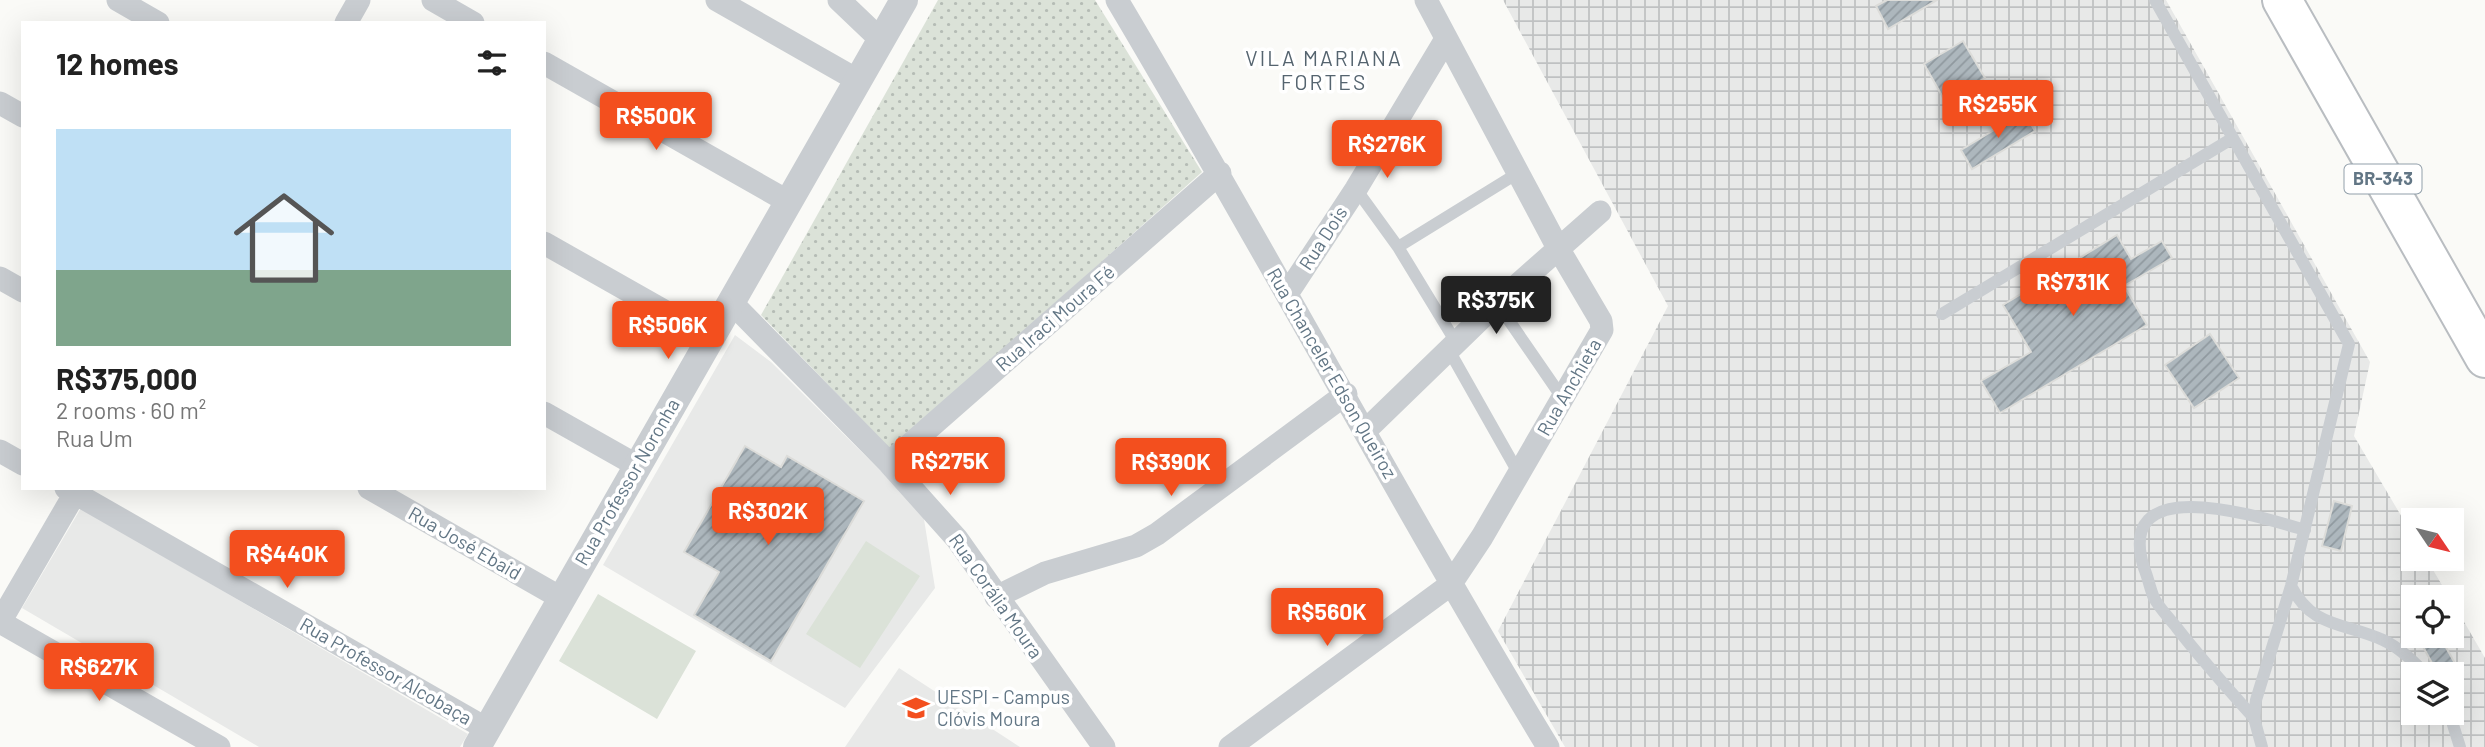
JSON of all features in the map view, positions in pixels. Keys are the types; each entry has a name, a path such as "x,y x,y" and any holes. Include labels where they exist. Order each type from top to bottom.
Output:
{"highway":[{"name":"BR-343","path":"2282,0 2485,358"}],"street":[{"path":"118,0 155,21"},
{"path":"347,21 359,0"},
{"path":"432,0 469,21"},
{"path":"717,0 859,81"},
{"path":"839,0 882,41"},
{"name":"Rua Professor Noronha","path":"482,738 904,0"},
{"name":"Rua Chanceler Edson Queiroz","path":"1117,0 1220,173 1346,394 1450,585 1548,747"},
{"name":"Rua Anchieta","path":"1426,0 1558,248 1601,321 1602,330 1519,474 1450,585"},
{"name":"Rua Dois","path":"1287,294 1356,189 1446,39"},
{"path":"546,64 789,202"},
{"path":"0,103 21,115"},
{"name":"Rua Iraci Moura Fé","path":"889,463 1220,173"},
{"path":"1366,430 1497,303 1600,212"},
{"path":"546,244 710,337"},
{"path":"0,278 21,290"},
{"name":"Rua Corália Moura","path":"731,302 889,463 957,539 1104,747"},
{"path":"996,597 1045,573 1136,546 1157,534 1346,394"},
{"path":"546,414 636,465"},
{"path":"0,450 21,463"},
{"path":"73,490 0,622 219,747"},
{"name":"Rua Professor Alcobaça","path":"73,490 482,738"},
{"name":"Rua José Ebaid","path":"372,490 561,598"},
{"path":"1230,747 1450,585"}],"lane":[{"path":"2155,0 2349,344 2291,586 2256,700 2254,718 2262,747"},
{"path":"1942,314 2233,138"},
{"path":"1398,247 1518,173"},
{"path":"1356,189 1398,247 1519,474"},
{"path":"1497,303 1562,396"},
{"path":"2254,718 2205,664 2154,598 2139,551 2141,531 2151,515 2171,508 2228,509 2305,530"},
{"path":"2291,586 2307,612 2322,621 2385,641 2414,662"},
{"path":"2453,725 2460,747"}],"shaded area":[{"path":"938,0 1095,0 1202,172 891,450 761,315"},
{"path":"1503,0 2166,0 2370,362 2354,436 2401,516 2401,571 2434,571 2442,585 2401,585 2401,648 2464,648 2464,622 2485,658 2485,747 1565,747 1498,631 1668,306"},
{"path":"735,335 771,362 923,513 935,588 845,708 603,565"},
{"path":"81,508 468,734 460,747 259,747 22,608"},
{"path":"866,541 920,576 860,668 806,634"},
{"path":"598,594 696,651 657,719 559,661"},
{"name":"UESPI - Campus Clóvis Moura","path":"899,668 1020,747 845,747"}],"building":[{"path":"1887,0 1937,0 1888,29 1876,6"},
{"path":"1963,41 1985,78 1945,101 1924,64"},
{"path":"2024,112 2035,131 1972,169 1961,150"},
{"path":"2117,235 2131,259 2162,241 2172,258 2124,286 2147,325 2000,413 1981,381 2031,352 2003,305"},
{"path":"2210,334 2239,378 2194,408 2165,365"},
{"path":"745,446 781,467 787,456 864,501 771,661 694,615 719,572 684,552"},
{"path":"2334,501 2352,506 2341,551 2322,546"},
{"path":"2424,648 2446,648 2454,662 2431,662"}],"place":[{"name":"UESPI - Campus Clóvis Moura","path":"916,708"}],"district":[{"name":"VILA MARIANA FORTES","path":"1324,71"}]}
